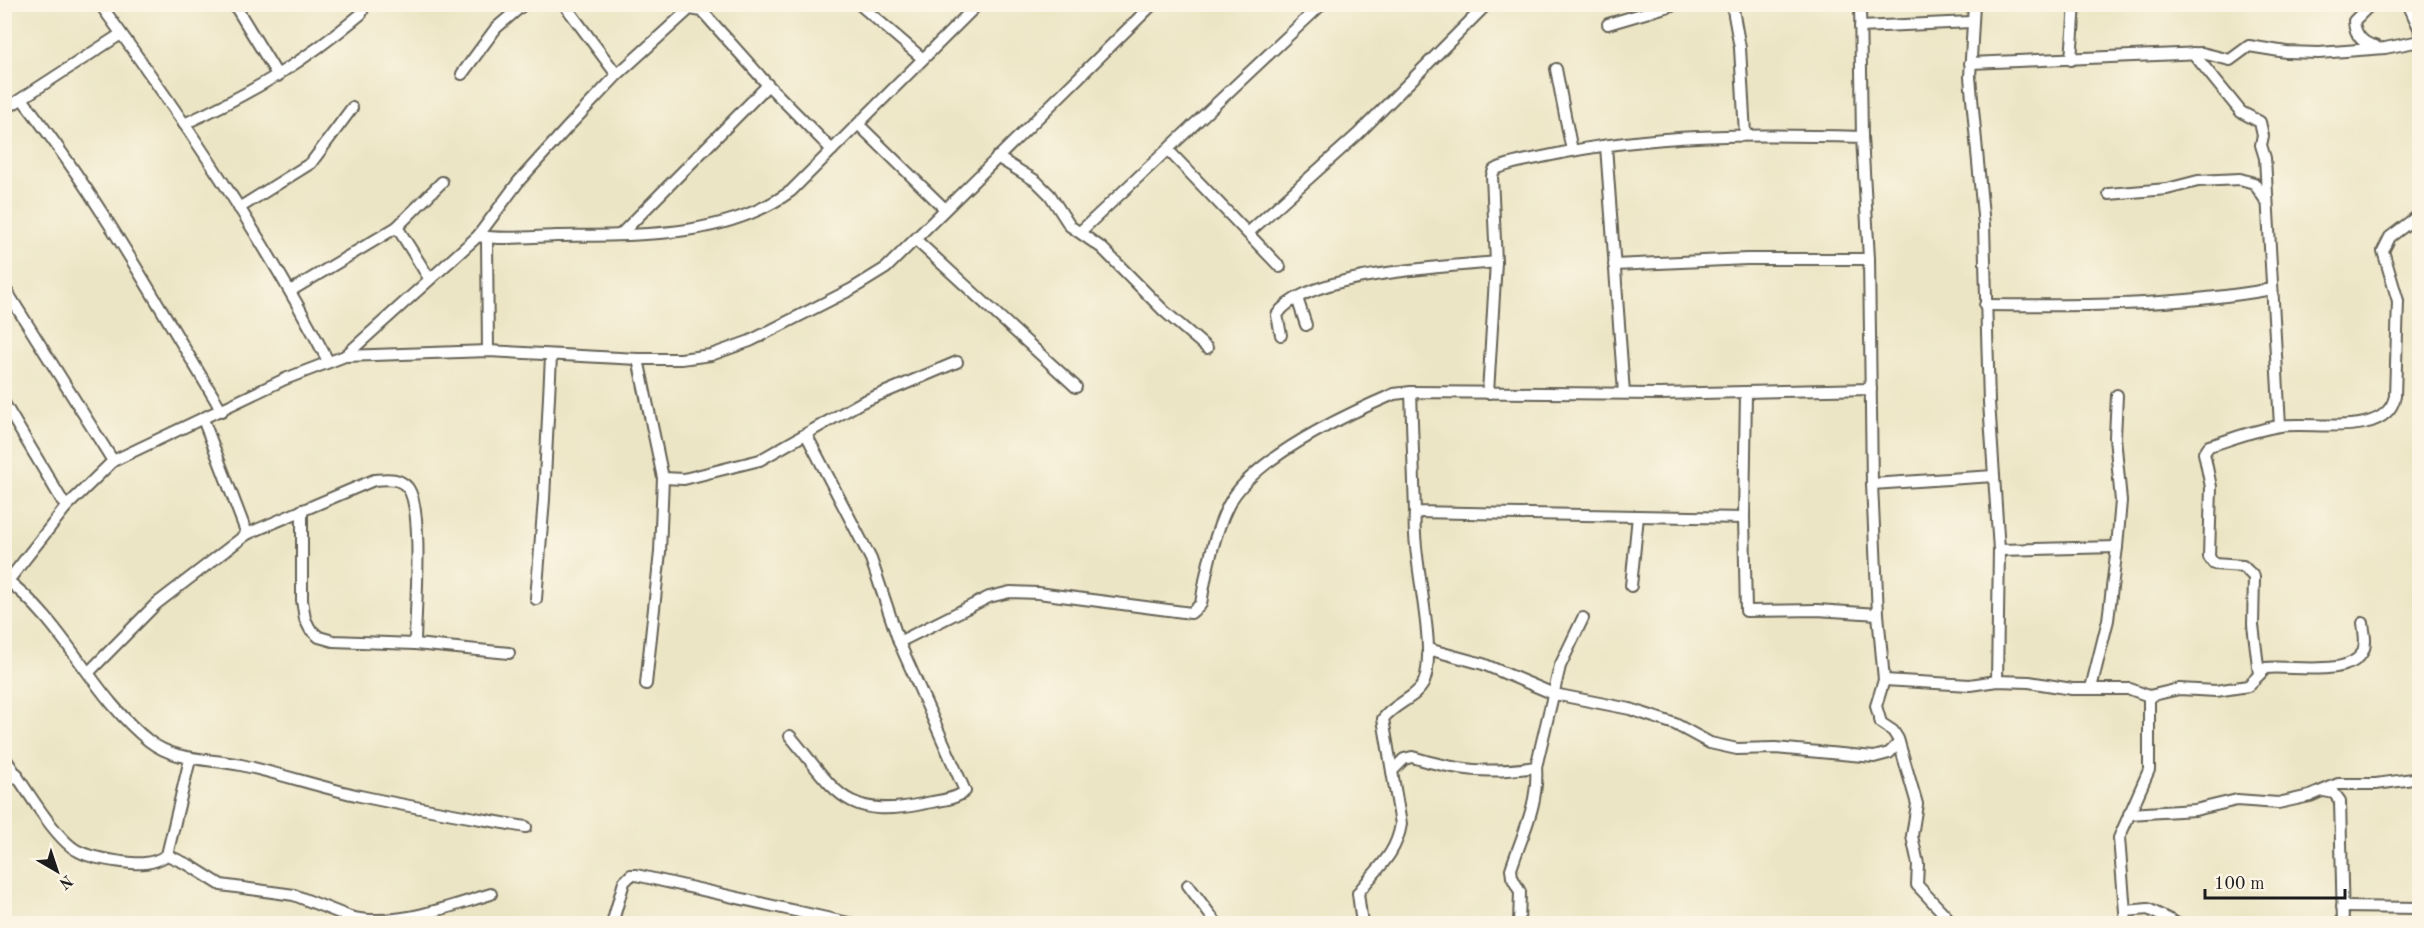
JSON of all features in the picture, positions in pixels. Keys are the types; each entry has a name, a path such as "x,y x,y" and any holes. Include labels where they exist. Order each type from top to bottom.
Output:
{"street":[{"path":"100,4 184,124 239,208 292,291 328,361"},
{"path":"234,4 278,76"},
{"path":"184,124 278,76 361,14 365,4"},
{"path":"462,74 496,28 524,4"},
{"path":"564,4 617,75"},
{"path":"859,4 922,58"},
{"path":"482,237 621,234 709,227 754,214 791,191 978,4"},
{"path":"526,827 360,796 239,765 190,759 162,750 148,740 110,701 42,612 6,582 66,507 113,461 222,411 285,378 328,361 345,356 488,351 551,356 681,359 711,355 750,341 852,289 886,268 1153,4"},
{"path":"1081,231 1169,151 1322,4"},
{"path":"1249,232 1358,134 1487,4"},
{"path":"1608,24 1676,4"},
{"path":"1732,4 1740,48 1745,134"},
{"path":"1860,4 1862,137 1869,259 1872,484 1878,614 1884,680 1878,695 1878,719 1893,731 1899,743 1917,804 1912,842 1918,864 1917,885 1947,917"},
{"path":"1974,4 1970,63 1984,226 1985,305 1999,550 1997,681"},
{"path":"2071,60 2075,4"},
{"path":"2371,4 2354,21 2355,31 2367,44 2385,48"},
{"path":"2408,4 2420,30"},
{"path":"345,356 429,278 482,237 527,173 617,75 670,25 693,7 702,11 768,85 832,150"},
{"path":"1860,27 1971,22"},
{"path":"4,111 121,34"},
{"path":"1970,63 2193,53 2230,60 2249,46 2303,53 2385,48 2420,41"},
{"path":"2193,53 2241,112 2260,122 2263,136 2261,145 2265,158 2280,426"},
{"path":"1556,69 1572,151"},
{"path":"621,234 768,85"},
{"path":"23,100 58,146 116,233 222,411"},
{"path":"239,208 311,163 352,108"},
{"path":"859,124 945,209"},
{"path":"1488,393 1496,262 1492,176 1494,170 1572,151 1659,138 1745,134 1862,137"},
{"path":"1606,146 1624,393"},
{"path":"1169,151 1249,232 1280,267"},
{"path":"997,157 1036,182 1050,195 1070,226 1081,231 1207,348"},
{"path":"2109,194 2167,189 2198,181 2240,179 2254,183 2266,201"},
{"path":"292,291 398,227 442,182"},
{"path":"2259,674 2253,625 2254,577 2243,566 2214,564 2209,557 2211,487 2204,453 2209,446 2280,426 2338,425 2374,421 2387,415 2393,407 2398,344 2398,301 2384,250 2390,237 2419,215"},
{"path":"398,227 429,278"},
{"path":"482,237 488,351"},
{"path":"916,240 1076,387"},
{"path":"1614,265 1747,259 1869,259"},
{"path":"1281,335 1277,315 1281,309 1297,298 1355,277 1496,262"},
{"path":"4,287 113,461"},
{"path":"1985,305 2172,302 2231,297 2272,289"},
{"path":"1297,298 1306,325"},
{"path":"536,599 544,499 551,356"},
{"path":"638,359 663,478 660,552 646,684"},
{"path":"663,478 684,479 760,460 807,436 862,402 957,362"},
{"path":"899,642 989,597 1010,592 1038,593 1191,613 1197,610 1201,604 1218,530 1229,504 1258,471 1293,444 1394,394 1411,392 1746,393 1871,389"},
{"path":"1362,924 1358,893 1387,862 1399,835 1401,824 1383,719 1387,713 1421,688 1428,649 1413,535 1416,512 1411,392"},
{"path":"1746,393 1744,518 1746,611 1817,610 1878,614"},
{"path":"2091,688 2108,620 2117,547 2121,501 2115,437 2117,395"},
{"path":"4,403 66,507"},
{"path":"203,419 247,534"},
{"path":"790,736 840,795 865,808 897,809 963,793 965,786 899,642 871,559 807,436"},
{"path":"1872,484 1994,476"},
{"path":"89,672 156,604 247,534 374,480 390,478 399,481 408,489 416,514 415,644"},
{"path":"302,510 302,600 310,628 319,637 333,641 415,644 508,653"},
{"path":"1416,512 1744,518"},
{"path":"1631,586 1638,516"},
{"path":"1999,550 2117,547"},
{"path":"1519,924 1520,892 1512,877 1512,869 1531,815 1538,781 1536,767 1563,657 1583,618"},
{"path":"1884,680 1970,685 1997,681 2072,689 2140,690 2149,696 2180,688 2216,691 2248,686 2266,668 2318,669 2354,661 2361,654 2365,644 2363,623"},
{"path":"1428,649 1483,664 1554,694 1630,709 1683,727 1710,743 1737,749 1775,748 1874,756 1889,753 1899,743"},
{"path":"2126,924 2119,838 2149,770 2149,696"},
{"path":"4,757 60,837 75,850 87,855 135,863 152,863 167,855 190,759"},
{"path":"1392,771 1404,759 1412,757 1472,771 1506,771 1536,767"},
{"path":"4,784 17,774"},
{"path":"2129,814 2195,810 2246,799 2278,803 2324,791 2338,784 2376,784 2420,778"},
{"path":"2324,791 2334,793 2339,798 2343,924"},
{"path":"167,855 189,865 221,885 294,895 349,920 382,923 491,894"},
{"path":"612,924 624,882 631,875 853,924"},
{"path":"1188,885 1216,924"},
{"path":"2342,907 2420,908"},
{"path":"2126,911 2148,909 2178,924"}]}
